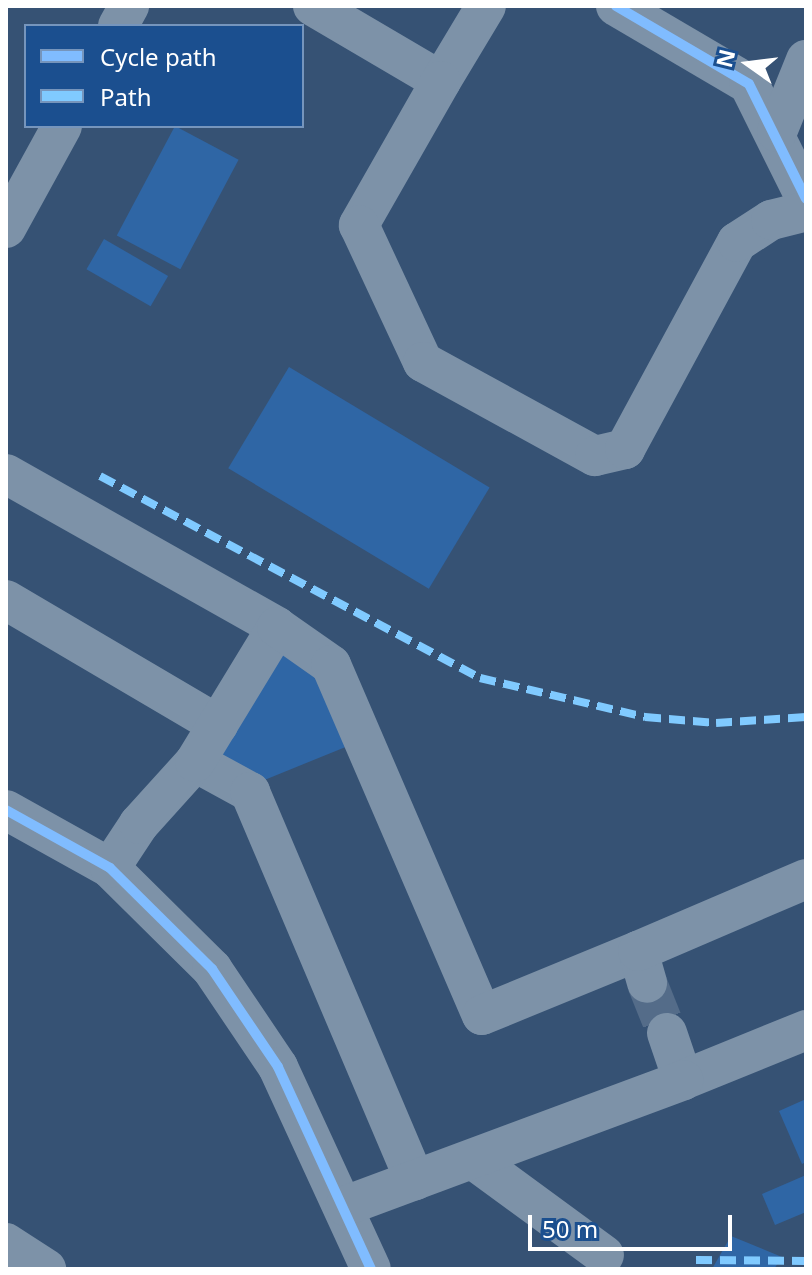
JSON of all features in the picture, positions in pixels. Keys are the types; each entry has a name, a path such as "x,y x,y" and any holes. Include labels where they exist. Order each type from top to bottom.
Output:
{"street":[{"path":"119,24 129,6"},
{"path":"313,6 441,81"},
{"path":"486,6 359,225 423,362 595,456 625,449 737,242 771,220 806,211"},
{"path":"616,6 749,84 777,132 806,199"},
{"path":"777,132 806,60"},
{"path":"6,228 61,128"},
{"path":"6,474 277,627 331,665 482,1015 642,967 806,879"},
{"path":"6,600 218,725"},
{"path":"110,868 139,824 195,762 277,627"},
{"path":"195,762 250,792 415,1180"},
{"path":"6,810 110,868 212,969 278,1067 345,1206 371,1269"},
{"path":"345,1206 474,1160 806,1030"},
{"path":"667,1033 683,1080"},
{"path":"474,1160 604,1255"},
{"path":"6,1243 46,1269"}],"shaded area":[{"path":"174,128 239,160 180,269 117,235"},
{"path":"104,239 168,276 151,306 87,269"},
{"path":"289,367 490,488 429,589 228,468"},
{"path":"278,638 326,673 353,744 252,785 205,759"},
{"path":"806,1099 806,1162 802,1164 779,1111"},
{"path":"806,1175 806,1212 775,1225 762,1194"},
{"path":"731,1236 782,1257 774,1269 712,1269"}],"tunnel":[{"path":"647,983 667,1033"}],"marked path":[{"path":"100,476 480,678 645,717 716,723 806,717"},
{"path":"696,1260 806,1261"}],"cycle path":[{"path":"616,6 749,84 806,199"},
{"path":"6,810 110,868 212,969 278,1067 371,1269"}]}
